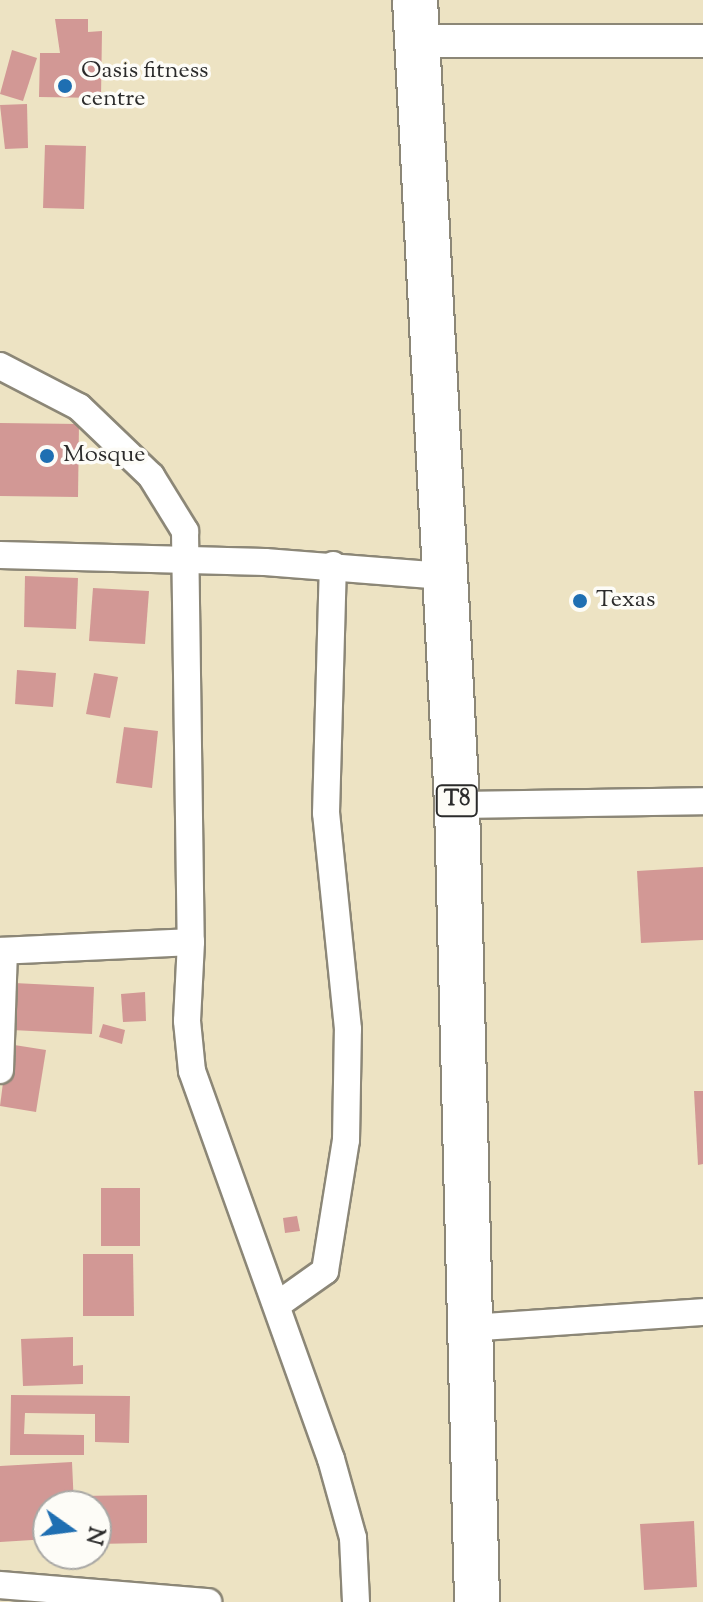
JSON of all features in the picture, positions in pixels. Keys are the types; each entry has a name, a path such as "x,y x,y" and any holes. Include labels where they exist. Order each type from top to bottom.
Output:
{"highway":[{"name":"T8","path":"416,10 457,805 477,1602"}],"street":[{"path":"416,10 703,41"},
{"path":"0,366 79,407 151,476 185,531 189,559 191,942 187,1021 192,1071 277,1305 353,1538 356,1602"},
{"path":"0,555 333,565 443,576"},
{"path":"277,1305 325,1271 346,1140 348,1029 326,813 333,565"},
{"path":"457,805 703,801"},
{"path":"0,1070 2,951 191,942"},
{"path":"469,1328 703,1312"},
{"path":"0,1585 208,1602"}],"building":[{"path":"55,19 88,19 88,32 102,31 101,98 39,97 40,53 60,53"},
{"path":"12,50 37,58 23,101 0,94"},
{"path":"27,104 28,148 5,149 0,105"},
{"path":"45,145 86,146 84,209 43,208"},
{"path":"0,423 79,424 78,497 0,496"},
{"path":"25,576 78,578 76,629 24,627"},
{"path":"93,588 149,591 145,644 89,641"},
{"path":"17,670 56,673 53,707 15,704"},
{"path":"94,673 118,677 110,718 86,714"},
{"path":"124,727 158,731 152,788 116,783"},
{"path":"703,867 703,940 641,943 637,871"},
{"path":"14,983 94,987 92,1034 12,1030"},
{"path":"145,992 146,1021 123,1022 121,994"},
{"path":"103,1024 125,1030 122,1044 99,1037"},
{"path":"8,1044 46,1050 36,1112 0,1106"},
{"path":"694,1091 703,1091 703,1164 698,1165"},
{"path":"101,1188 140,1188 140,1246 101,1246"},
{"path":"297,1216 300,1231 285,1233 283,1218"},
{"path":"83,1254 133,1254 134,1316 83,1316"},
{"path":"73,1337 73,1366 83,1365 83,1384 23,1386 21,1339"},
{"path":"11,1395 130,1396 129,1443 95,1442 95,1414 25,1413 24,1434 84,1435 84,1455 10,1455"},
{"path":"72,1462 73,1490 32,1490 32,1540 0,1542 0,1466"},
{"path":"147,1495 147,1543 112,1544 112,1496"},
{"path":"694,1521 697,1587 644,1590 640,1524"}],"place":[{"name":"Oasis fitness centre","path":"65,86"},
{"name":"Mosque","path":"47,456"},
{"name":"Texas","path":"580,601"}]}
